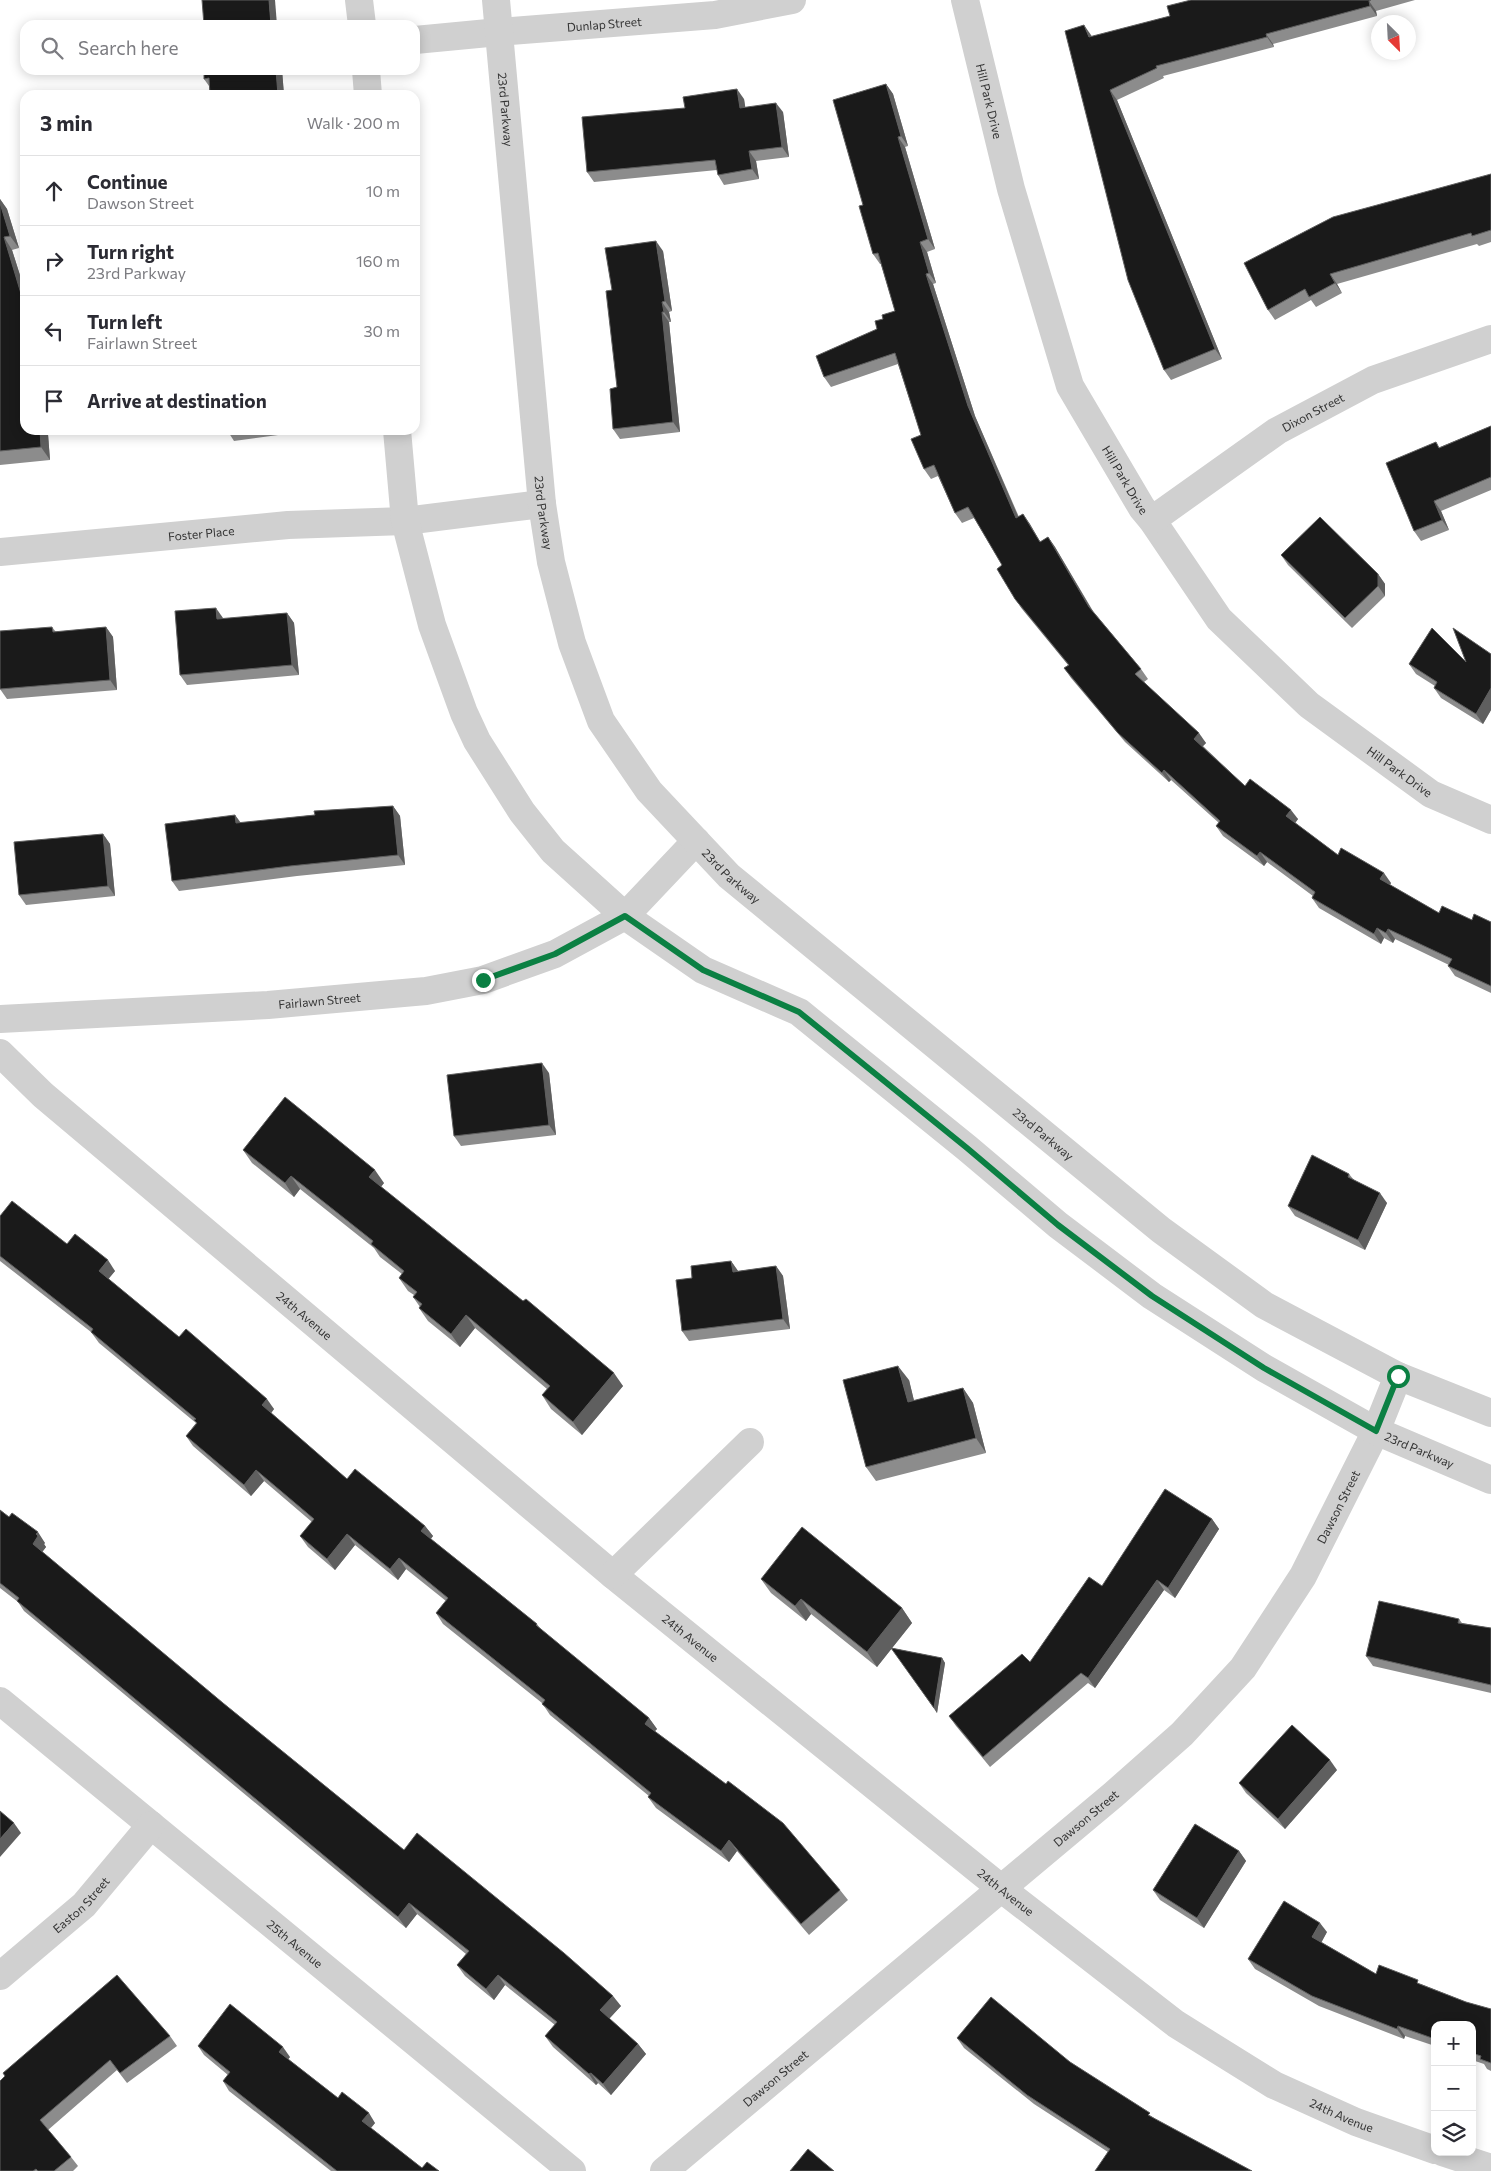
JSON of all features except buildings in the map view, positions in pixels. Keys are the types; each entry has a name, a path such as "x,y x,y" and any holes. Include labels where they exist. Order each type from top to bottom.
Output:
{"street":[{"path":"359,0 361,20"},
{"name":"23rd Parkway","path":"496,0 542,504 551,562 572,643 601,721 649,791 728,876 1161,1230 1264,1305 1398,1376 1491,1413"},
{"name":"Dunlap Street","path":"420,40 715,16 792,0"},
{"name":"Hill Park Drive","path":"965,0 1011,189 1070,386 1142,508 1220,619 1309,705 1431,794 1491,820"},
{"path":"366,75 368,90"},
{"name":"Dixon Street","path":"1152,520 1277,431 1373,380 1491,339"},
{"name":"23rd Parkway","path":"397,435 405,521 432,625 464,713 477,741 522,812 553,851 625,916 703,970 799,1012 967,1148 1058,1225 1152,1296 1264,1368 1376,1431 1491,1480"},
{"name":"Foster Place","path":"0,552 288,525 405,521 542,504"},
{"name":"Fairlawn Street","path":"0,1019 268,1005 426,991 483,980 555,954 625,916 696,840"},
{"name":"24th Avenue","path":"0,1053 42,1095 613,1575 1002,1889 1176,2024 1274,2085 1356,2122 1431,2149"},
{"name":"Dawson Street","path":"664,2171 1002,1889 1182,1734 1243,1668 1303,1576 1376,1431 1398,1376"},
{"path":"613,1575 750,1442"},
{"name":"25th Avenue","path":"10,1709 572,2171"},
{"name":"Easton Street","path":"0,1976 84,1905 150,1825"},
{"path":"1454,2156 1491,2168"}],"route":[{"path":"483,980 555,954 625,916 703,970 799,1012 967,1148 1058,1225 1152,1296 1264,1368 1376,1431 1398,1376"}]}
